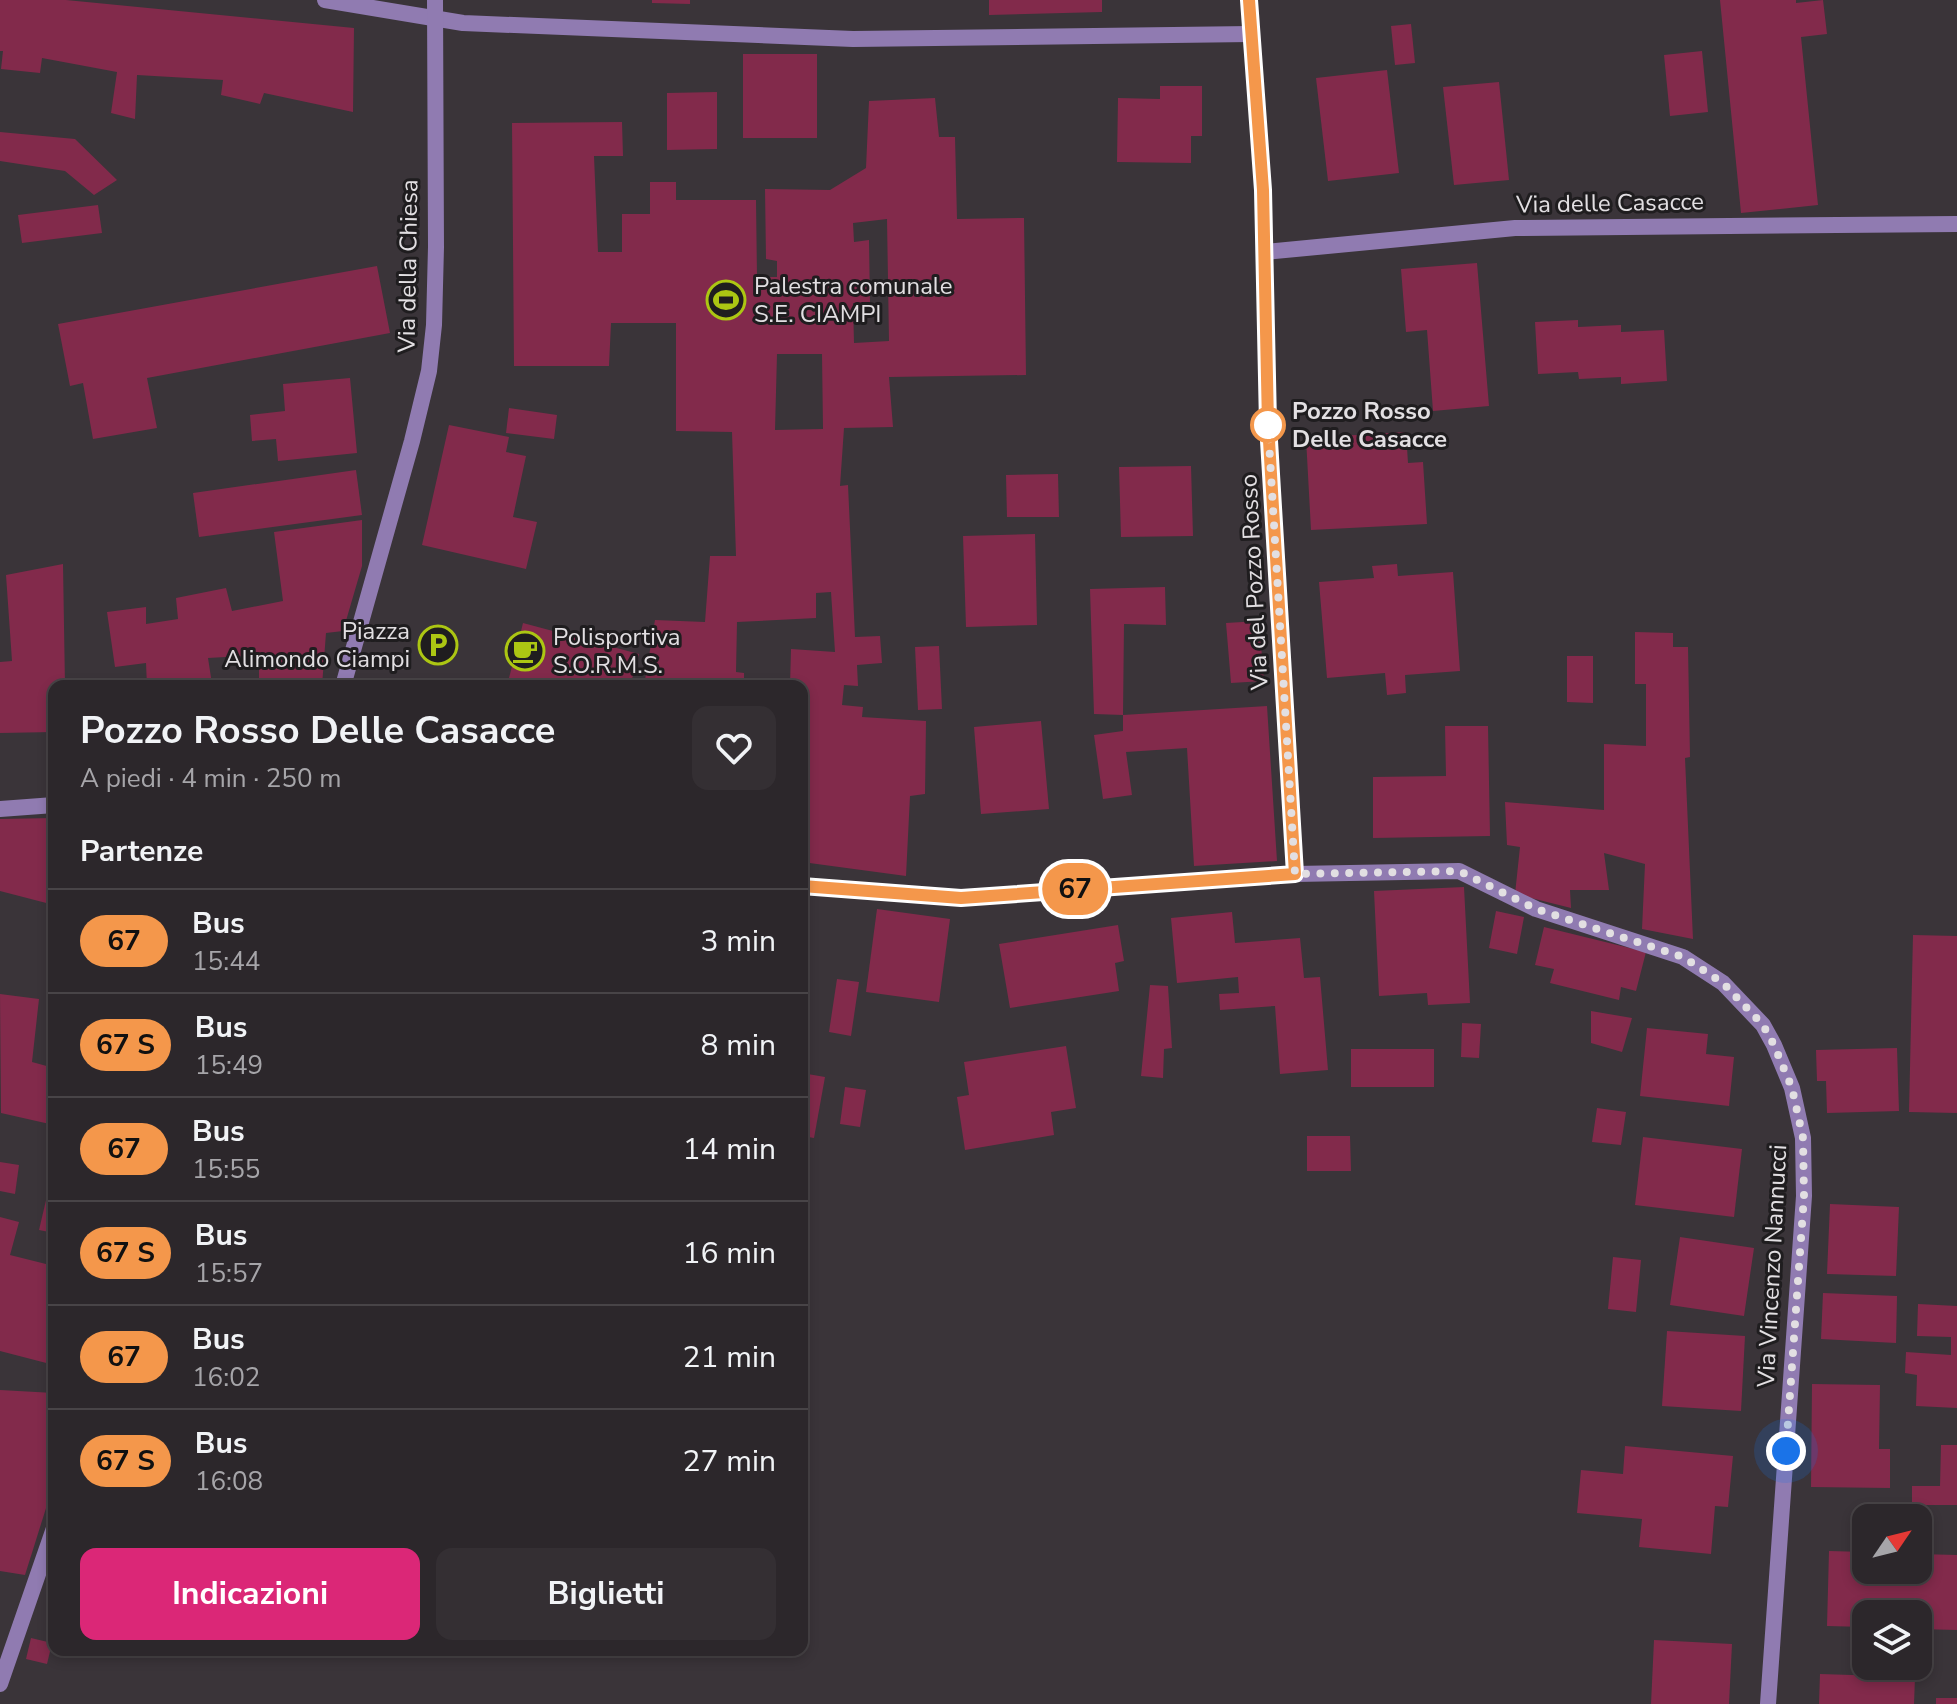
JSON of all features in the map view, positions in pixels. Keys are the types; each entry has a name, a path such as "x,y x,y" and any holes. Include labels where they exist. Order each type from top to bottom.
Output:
{"street":[{"path":"325,0 435,8 463,23 853,39 1251,34"},
{"name":"Via del Pozzo Rosso","path":"1249,0 1265,252 1268,424 1295,874"},
{"name":"Via della Chiesa","path":"345,680 429,371 434,325 435,8"},
{"name":"Via delle Casacce","path":"1265,252 1515,228 1957,224"},
{"path":"0,809 48,805"},
{"name":"Via Vincenzo Nannucci","path":"808,886 961,898 1295,874 1459,871 1536,909 1683,957 1729,989 1763,1025 1774,1045 1799,1112 1804,1165 1768,1704"},
{"path":"0,1684 48,1545"}],"building":[{"path":"0,0 66,0 354,28 353,112 264,93 260,104 221,95 223,80 137,75 135,119 111,113 117,72 42,58 40,73 1,69"},
{"path":"652,0 690,0 690,4 652,3"},
{"path":"989,0 1102,0 1102,12 989,15"},
{"path":"1720,0 1796,0 1796,3 1823,0 1827,34 1801,37 1818,205 1741,213"},
{"path":"1411,24 1415,63 1395,65 1391,26"},
{"path":"1702,51 1708,112 1670,116 1664,55"},
{"path":"743,54 817,54 817,138 743,138"},
{"path":"1387,70 1399,173 1328,181 1316,78"},
{"path":"1499,82 1509,180 1454,185 1443,87"},
{"path":"1160,86 1202,86 1202,136 1191,136 1191,163 1117,162 1118,98 1160,99"},
{"path":"717,92 717,149 667,150 667,93"},
{"path":"935,98 939,137 955,137 957,219 1024,218 1026,375 889,377 893,427 844,428 840,486 848,485 855,637 880,636 882,663 857,665 858,686 844,685 842,705 863,707 862,717 926,721 925,794 910,796 906,876 808,863 808,680 790,680 791,649 835,652 831,592 816,593 816,618 737,622 736,672 744,673 744,680 645,680 655,620 705,622 710,556 736,556 732,432 676,431 676,323 611,323 609,366 514,366 512,123 622,122 623,156 594,156 598,252 622,252 622,214 650,214 650,182 676,182 676,200 756,200 757,277 777,277 777,261 766,259 765,189 830,190 866,168 869,101","holes":["887,219 889,341 854,343 853,303 870,304 869,240 854,242 853,223","777,354 822,354 823,429 775,430"]},
{"path":"0,132 75,139 117,180 94,195 65,171 0,161"},
{"path":"98,205 102,233 22,243 18,215"},
{"path":"1477,263 1489,406 1433,411 1427,330 1406,332 1401,269"},
{"path":"377,266 390,333 147,378 157,428 93,439 83,383 70,386 58,324"},
{"path":"1578,320 1578,327 1621,325 1621,332 1664,330 1667,381 1621,384 1621,377 1579,379 1578,372 1538,374 1535,322"},
{"path":"350,378 357,453 278,461 276,439 252,441 250,415 285,411 283,384"},
{"path":"509,408 557,415 554,439 506,433"},
{"path":"449,425 509,437 506,452 526,456 513,517 537,522 526,569 422,545"},
{"path":"1406,432 1408,463 1423,462 1427,524 1311,530 1306,438"},
{"path":"1191,466 1193,536 1121,537 1119,467"},
{"path":"356,470 362,515 199,537 193,493"},
{"path":"1058,474 1059,517 1007,517 1006,475"},
{"path":"362,520 362,566 343,631 326,633 322,680 259,680 259,655 208,658 211,680 147,680 146,663 115,667 107,612 146,607 146,624 178,619 176,598 226,588 232,611 283,601 274,532"},
{"path":"1035,534 1037,625 966,627 963,536"},
{"path":"63,564 65,680 48,680 48,732 0,733 0,662 12,661 6,575"},
{"path":"1397,564 1398,576 1453,572 1460,671 1405,675 1406,693 1387,695 1385,673 1327,678 1319,582 1374,578 1372,566"},
{"path":"1165,587 1166,625 1124,624 1123,715 1094,714 1090,589"},
{"path":"1259,621 1264,681 1231,683 1226,623"},
{"path":"523,623 639,654 632,680 509,680"},
{"path":"1635,632 1673,633 1673,647 1688,647 1690,757 1685,758 1693,939 1642,929 1645,864 1604,853 1609,890 1570,890 1571,908 1515,894 1520,847 1507,845 1505,802 1604,810 1604,744 1646,746 1646,684 1635,684"},
{"path":"939,646 942,709 918,710 915,647"},
{"path":"1567,656 1593,656 1593,703 1567,702"},
{"path":"1267,706 1277,861 1194,866 1187,748 1126,752 1132,795 1103,799 1094,735 1123,731 1123,715"},
{"path":"1041,721 1049,809 981,814 974,727"},
{"path":"1445,726 1488,726 1490,836 1373,838 1373,777 1446,776"},
{"path":"48,818 48,903 0,891 0,819"},
{"path":"1464,887 1470,1003 1428,1005 1427,993 1379,996 1374,891"},
{"path":"877,909 950,919 939,1002 866,992"},
{"path":"1496,911 1524,917 1517,954 1489,948"},
{"path":"1232,912 1235,943 1300,938 1304,978 1320,977 1328,1070 1280,1074 1275,1006 1220,1010 1219,994 1239,993 1238,977 1177,983 1171,918"},
{"path":"1118,925 1124,961 1115,963 1119,991 1010,1008 999,944"},
{"path":"1544,927 1646,952 1636,991 1621,987 1619,1000 1550,983 1554,969 1535,965"},
{"path":"1913,935 1957,936 1957,1113 1909,1112"},
{"path":"837,979 859,982 851,1036 829,1032"},
{"path":"1150,985 1168,986 1172,1048 1164,1049 1163,1078 1141,1076"},
{"path":"0,994 39,999 32,1062 48,1066 48,1124 1,1113"},
{"path":"1591,1011 1632,1018 1622,1052 1591,1043"},
{"path":"1462,1023 1481,1024 1479,1058 1461,1057"},
{"path":"1647,1028 1708,1034 1706,1054 1734,1057 1729,1106 1640,1096"},
{"path":"1066,1046 1076,1108 1051,1112 1054,1135 965,1150 957,1097 969,1095 964,1062"},
{"path":"1897,1048 1899,1111 1827,1113 1826,1081 1817,1081 1816,1050"},
{"path":"1351,1049 1434,1049 1434,1087 1351,1087"},
{"path":"808,1074 825,1077 814,1138 808,1137"},
{"path":"845,1087 866,1090 860,1127 840,1124"},
{"path":"1597,1108 1626,1112 1621,1145 1592,1142"},
{"path":"1307,1136 1350,1136 1351,1171 1307,1171"},
{"path":"1643,1137 1742,1149 1734,1217 1635,1205"},
{"path":"0,1162 19,1165 15,1194 0,1191"},
{"path":"47,1196 48,1196 48,1232 39,1230"},
{"path":"1830,1204 1899,1207 1896,1276 1827,1274"},
{"path":"0,1217 19,1222 10,1255 48,1264 48,1363 0,1351"},
{"path":"1680,1237 1754,1248 1744,1316 1670,1305"},
{"path":"1613,1257 1641,1260 1636,1312 1608,1309"},
{"path":"1823,1293 1897,1296 1896,1343 1821,1339"},
{"path":"1918,1304 1957,1306 1957,1408 1916,1406 1917,1375 1905,1373 1906,1352 1951,1355 1951,1337 1917,1336"},
{"path":"1667,1331 1745,1336 1741,1411 1662,1406"},
{"path":"1812,1384 1880,1385 1879,1449 1890,1449 1890,1488 1811,1487"},
{"path":"0,1390 48,1393 47,1505 25,1575 0,1571"},
{"path":"1941,1445 1957,1445 1957,1505 1912,1504 1912,1486 1940,1486"},
{"path":"1625,1446 1733,1456 1728,1507 1715,1506 1711,1554 1639,1547 1642,1519 1577,1513 1581,1470 1623,1474"},
{"path":"1829,1551 1852,1552 1852,1584 1932,1584 1932,1554 1957,1555 1957,1630 1932,1629 1932,1600 1852,1600 1852,1627 1827,1626"},
{"path":"31,1638 48,1642 47,1664 26,1659"},
{"path":"1654,1640 1732,1644 1729,1704 1651,1704"},
{"path":"1820,1674 1852,1675 1852,1680 1915,1680 1914,1704 1819,1704"},
{"path":"1936,1698 1957,1698 1957,1704 1936,1704"}],"bus line":[{"name":"67","path":"808,886 961,898 1295,874 1268,424 1263,190 1249,0"}],"place":[{"name":"Palestra comunale S.E. CIAMPI","path":"726,300"},
{"name":"Pozzo Rosso Delle Casacce","path":"1268,425"},
{"name":"Piazza Alimondo Ciampi","path":"438,645"},
{"name":"Polisportiva S.O.R.M.S.","path":"525,651"}],"route":[{"path":"1268,425 1295,874 1459,871 1536,909 1683,957 1723,983 1763,1025 1792,1088 1803,1138 1804,1196 1786,1451"}]}
